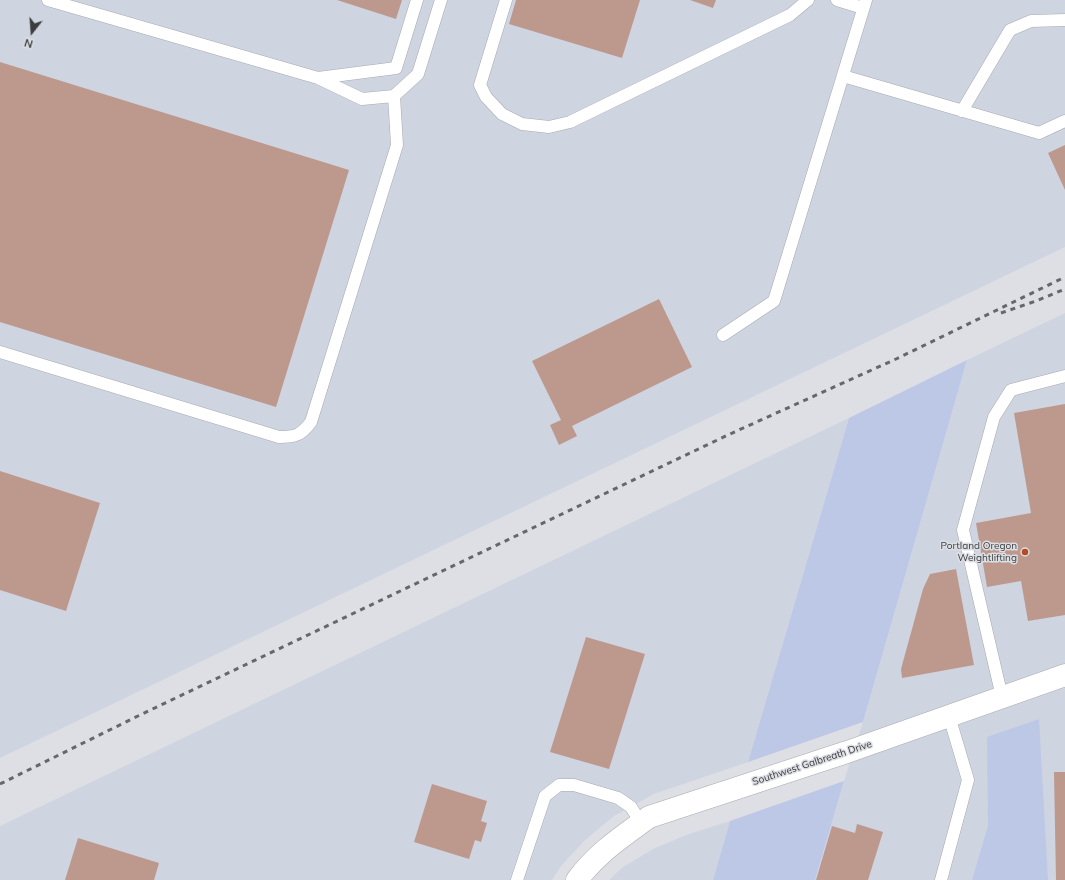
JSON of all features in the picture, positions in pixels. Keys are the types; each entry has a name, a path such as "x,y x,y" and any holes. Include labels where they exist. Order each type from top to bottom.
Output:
{"street":[{"name":"Southwest Galbreath Drive","path":"577,880 600,854 649,817 846,752 1065,675"}],"lane":[{"path":"48,0 318,78 362,100 394,96 418,74 441,0"},
{"path":"318,78 396,68 417,0"},
{"path":"506,0 480,85 486,97 502,114 522,124 549,127 570,122 790,15 808,0"},
{"path":"724,335 774,301 865,4 837,0"},
{"path":"962,111 1010,30 1031,21 1065,20"},
{"path":"843,76 1039,133 1065,121"},
{"path":"0,352 279,437 292,437 303,432 311,422 397,145 394,96"},
{"path":"1002,697 963,530 994,417 1012,390 1065,376"},
{"path":"941,880 968,780 949,716"},
{"path":"517,880 545,796 559,785 574,785 618,798 631,807 641,823"}],"shaded area":[{"path":"0,0 1065,0 1065,247 0,758"},
{"path":"1065,313 1065,880 815,880 863,722 967,360"},
{"path":"967,360 863,722 748,762 849,418"},
{"path":"849,418 748,762 654,794 614,816 584,841 561,866 552,880 0,880 0,826"},
{"path":"1039,719 1048,880 972,880 988,826 987,737"},
{"path":"844,781 815,880 713,880 730,821"},
{"path":"730,821 713,880 609,880 623,867 655,848 689,834"}],"building":[{"path":"337,0 402,0 396,19"},
{"path":"516,0 640,0 622,58 509,24"},
{"path":"690,0 716,0 713,8"},
{"path":"0,62 349,170 276,407 0,322"},
{"path":"1065,145 1065,190 1048,153"},
{"path":"659,299 692,367 572,426 577,436 559,445 550,425 561,420 532,361"},
{"path":"1065,404 1065,615 1028,621 1021,581 987,587 976,523 1031,513 1014,413"},
{"path":"0,471 100,503 66,611 0,590"},
{"path":"956,569 974,665 902,678 901,669 923,589 930,574"},
{"path":"586,637 645,654 609,769 550,752"},
{"path":"1054,772 1065,772 1065,880 1056,880"},
{"path":"432,784 487,801 481,821 487,823 481,842 475,840 469,859 414,842"},
{"path":"857,824 883,832 868,880 816,880 832,826 855,833"},
{"path":"78,838 159,863 154,880 65,880"}],"railway":[{"path":"0,784 140,715 730,434 896,359 1065,277"},
{"path":"1001,313 1065,289"}],"place":[{"name":"Portland Oregon Weightlifting","path":"1025,552"}]}
